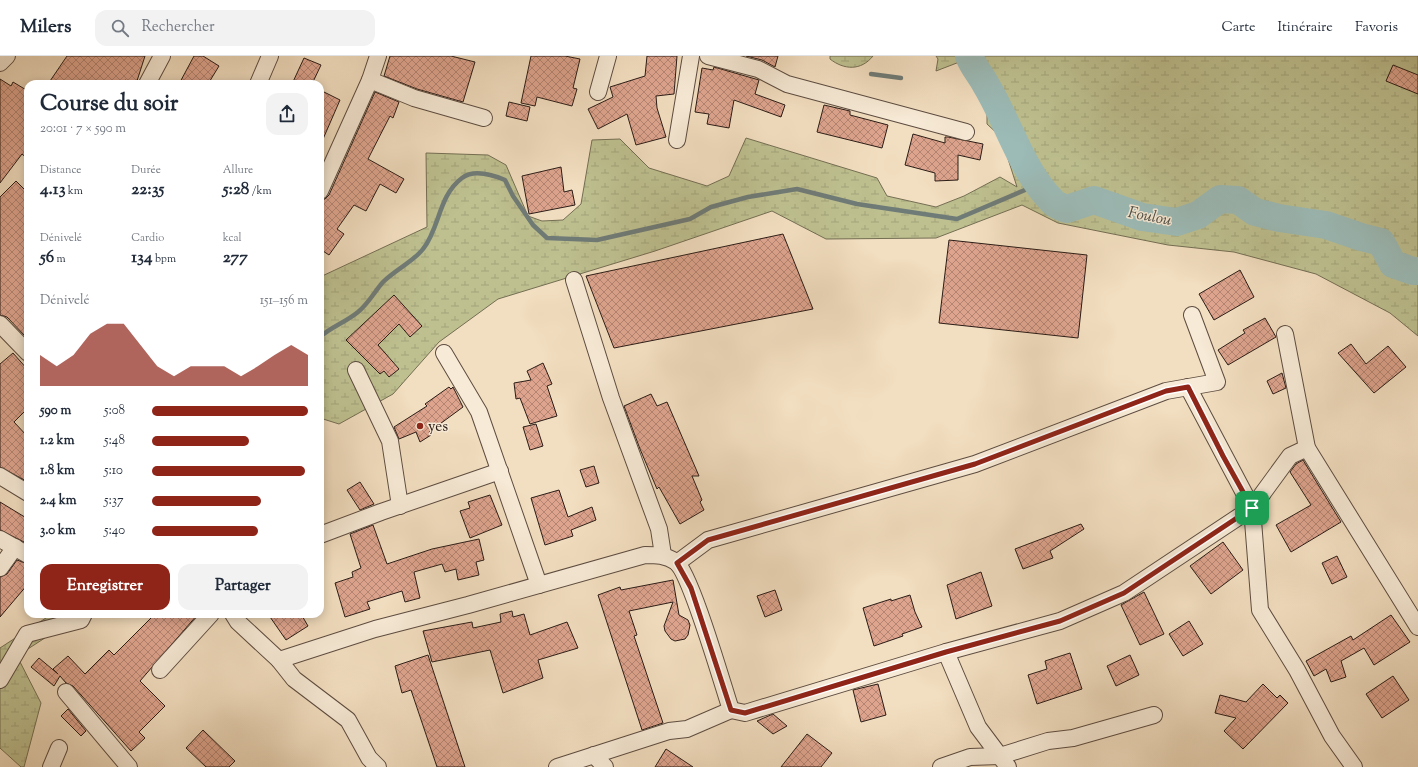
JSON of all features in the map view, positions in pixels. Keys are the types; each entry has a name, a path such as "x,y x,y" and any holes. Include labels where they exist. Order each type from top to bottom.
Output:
{"street":[{"path":"0,64 7,56"},
{"path":"149,80 162,56"},
{"path":"260,80 270,56"},
{"path":"324,182 370,80 378,56"},
{"path":"598,92 608,56"},
{"path":"676,140 691,56"},
{"path":"708,56 758,69 786,84 966,132"},
{"path":"370,80 414,98 484,118"},
{"path":"574,280 611,398 659,528 663,555"},
{"path":"677,563 708,540 975,464 1166,391 1217,382 1192,315"},
{"path":"0,324 24,349"},
{"path":"1285,334 1308,448 1418,627"},
{"path":"444,353 478,412 539,585"},
{"path":"356,370 390,441 400,506"},
{"path":"1188,387 1223,456 1252,508 1260,610 1297,670 1332,736 1354,767"},
{"path":"556,767 669,731 687,729 731,710 745,713 946,652 1060,621 1124,593 1252,508 1290,456 1308,448"},
{"path":"324,534 500,471"},
{"path":"0,476 24,491"},
{"path":"0,539 21,551 0,568"},
{"path":"279,660 375,629 644,555 663,555 677,563 691,588 731,710"},
{"path":"0,680 27,634 75,618"},
{"path":"160,670 207,618"},
{"path":"236,618 238,622 279,660 294,679 348,720 368,758 378,767"},
{"path":"946,652 978,727 1004,762"},
{"path":"66,692 112,749 129,767"},
{"path":"941,767 970,757 1004,762 1048,741 1073,738 1154,715"},
{"path":"51,767 59,748"},
{"path":"594,755 605,767"}],"green space":[{"path":"830,56 873,56 863,64 847,67 835,63 830,59"},
{"path":"936,56 1418,56 1418,336 1390,313 1316,274 1234,252 1168,245 1058,223 1022,205 936,238 826,239 772,211 655,251 498,299 439,342 393,394 339,424 324,419 324,275 427,227 426,153 488,155 506,165 528,216 542,221 563,220 581,204 592,140 620,139 649,168 707,186 729,176 746,138 877,178 887,196 936,207 964,196 1000,177 1017,187 1001,137 987,124 987,102 962,61 936,71 938,59"},
{"path":"46,618 76,618 17,656 41,703 24,767 21,767 0,748 0,648"}],"building":[{"path":"67,56 145,56 137,80 51,80"},
{"path":"194,56 203,56 219,66 210,80 181,80"},
{"path":"390,56 451,56 475,62 463,102 417,89 384,76"},
{"path":"531,56 565,56 580,59 573,88 577,89 572,106 537,97 535,106 521,103"},
{"path":"647,56 677,56 674,94 656,96 657,108 666,137 636,145 627,114 598,129 588,109 613,97 610,87 645,76"},
{"path":"746,56 778,56 775,67 762,60"},
{"path":"304,58 321,65 314,80 294,80"},
{"path":"1393,65 1418,75 1418,94 1386,81"},
{"path":"714,67 759,80 755,94 785,105 781,117 734,100 729,128 707,124 709,114 695,112 702,68 713,70"},
{"path":"0,79 11,86 13,82 24,89 24,156 22,154 0,183"},
{"path":"324,92 340,100 324,137"},
{"path":"375,92 399,102 393,118 390,116 368,159 404,179 396,193 380,184 366,211 354,205 337,229 344,234 329,255 324,252 324,199 329,195"},
{"path":"509,102 530,107 527,121 506,116"},
{"path":"824,105 850,111 850,115 888,125 882,148 817,132"},
{"path":"913,134 945,143 945,137 948,137 983,144 980,160 958,155 958,180 935,181 935,173 905,165"},
{"path":"561,167 564,192 572,190 575,205 529,214 522,176"},
{"path":"16,181 24,189 24,335 7,317 0,315 0,197"},
{"path":"783,234 813,309 614,348 586,276"},
{"path":"949,240 1087,255 1078,338 939,323"},
{"path":"1240,270 1254,297 1214,320 1199,294"},
{"path":"394,295 422,326 410,337 399,324 378,345 399,369 389,377 384,371 380,374 346,340"},
{"path":"1265,318 1276,337 1228,365 1218,350 1245,333 1243,330"},
{"path":"1351,344 1366,364 1388,346 1406,367 1374,393 1338,353"},
{"path":"13,353 24,365 24,412 14,422 24,433 24,480 0,467 0,364"},
{"path":"543,363 552,384 547,386 557,416 530,424 520,398 516,399 514,383 531,380 527,371"},
{"path":"1282,373 1286,388 1273,394 1267,381"},
{"path":"449,387 451,389 453,387 463,407 429,432 431,435 420,442 416,432 399,439 394,427 427,406 425,404"},
{"path":"651,394 657,406 667,402 699,476 692,476 702,500 700,502 704,510 680,524 659,487 657,489 624,406"},
{"path":"536,424 543,446 530,450 523,427"},
{"path":"1303,460 1341,522 1291,552 1276,525 1311,505 1290,472 1296,464"},
{"path":"594,466 599,483 586,487 580,470"},
{"path":"360,482 374,504 360,510 347,490"},
{"path":"559,490 568,517 592,507 596,520 571,530 573,536 545,545 531,498"},
{"path":"490,495 502,525 470,538 460,511 470,508 468,502"},
{"path":"0,502 24,517 24,542 0,530"},
{"path":"1081,524 1084,529 1050,551 1053,558 1023,569 1015,549"},
{"path":"373,525 387,564 432,549 479,539 484,560 476,562 479,575 458,580 456,569 445,572 442,564 414,572 420,598 405,602 402,591 367,602 370,609 345,617 335,583 353,577 352,572 361,568 350,534"},
{"path":"1223,542 1243,570 1211,594 1190,566"},
{"path":"1337,556 1347,577 1332,584 1322,563"},
{"path":"17,560 24,563 24,589 0,617 0,577 7,574"},
{"path":"981,572 992,606 956,619 947,585"},
{"path":"673,580 679,615 688,620 690,625 688,635 685,639 675,641 671,639 665,631 664,626 673,602 629,611 637,635 634,636 663,723 642,730 598,595 620,587 621,590"},
{"path":"775,590 782,610 765,617 757,596"},
{"path":"1144,592 1164,634 1140,645 1121,605"},
{"path":"910,595 915,612 922,627 902,634 903,636 874,646 863,608 891,599 891,601"},
{"path":"512,611 513,617 524,614 530,635 567,622 578,648 538,660 543,678 503,693 490,650 432,662 423,631 472,622 473,628 501,622 500,614"},
{"path":"1391,615 1410,642 1374,665 1364,648 1341,661 1346,677 1331,682 1326,669 1314,676 1306,661 1351,636 1353,640"},
{"path":"151,618 195,618 140,681 165,706 139,732 145,738 131,751 73,686 66,683 60,676 54,686 31,667 39,658 58,674 53,669 68,656 85,674 109,650 114,655"},
{"path":"271,618 303,618 308,626 286,640"},
{"path":"1189,621 1203,644 1183,656 1169,634"},
{"path":"1070,653 1082,689 1037,704 1028,675 1047,669 1045,661"},
{"path":"428,655 465,767 437,767 411,690 402,693 395,666"},
{"path":"1130,655 1139,675 1116,686 1107,666"},
{"path":"1393,676 1409,700 1382,718 1366,694"},
{"path":"878,684 886,715 861,722 853,690"},
{"path":"1263,684 1277,698 1280,695 1288,703 1243,749 1224,731 1236,718 1215,713 1220,695 1246,702"},
{"path":"68,709 86,731 81,736 61,716"},
{"path":"773,714 787,726 773,734 757,721"},
{"path":"203,730 235,761 229,767 206,767 186,748"},
{"path":"807,734 832,753 821,767 781,767"},
{"path":"666,749 693,767 655,767"}],"waterway":[{"name":"Foulou","path":"969,56 994,100 1032,176 1053,202 1058,205 1067,209 1094,200 1142,217 1177,222 1198,215 1220,199 1238,200 1255,212 1279,218 1326,225 1381,242 1393,264 1413,271 1418,271"},
{"path":"871,74 901,78"},
{"path":"324,334 358,312 383,282 393,273 410,262 423,249 429,241 448,194 454,185 467,175 478,173 495,176 505,180 513,196 533,225 547,238 597,240 690,219 711,207 748,197 797,189 857,204 957,219 1039,184"}],"place":[{"name":"yes","path":"420,426"}],"route":[{"path":"1188,387 1223,456 1252,508 1124,593 1060,621 946,652 745,713 731,710 691,588 677,563 708,540 975,464 1166,391 1188,387"}]}
